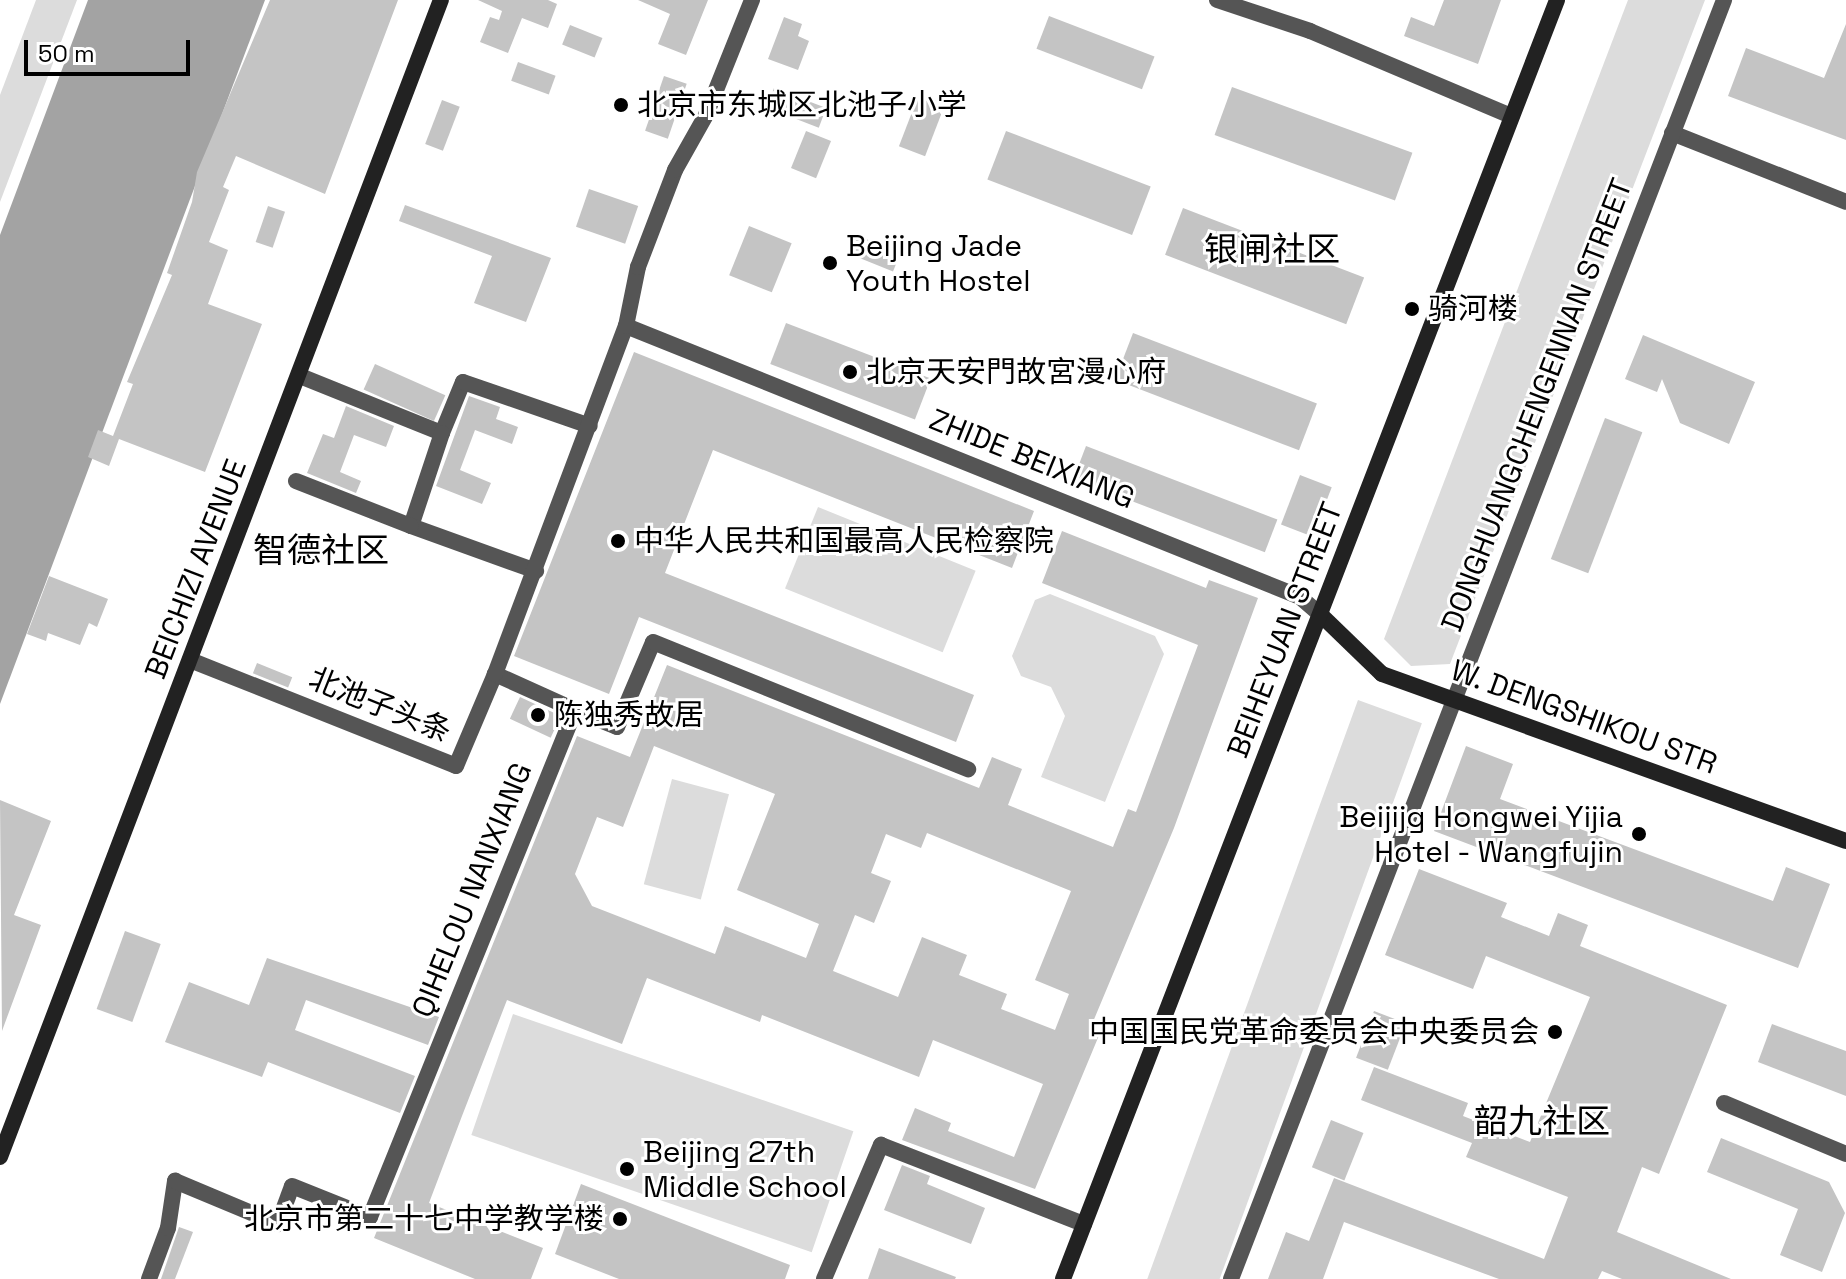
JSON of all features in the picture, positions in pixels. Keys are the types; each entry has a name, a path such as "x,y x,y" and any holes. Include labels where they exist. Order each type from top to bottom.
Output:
{"street":[{"name":"BEICHIZI AVENUE","path":"0,1157 441,0"},
{"path":"752,0 706,115 675,170 638,267 626,326 495,674 617,727 653,642 968,769"},
{"path":"1217,0 1310,31 1511,116"},
{"name":"BEIHEYUAN STREET","path":"1063,1279 1322,616 1557,0"},
{"name":"DONGHUANGCHENGENNAN STREET","path":"1231,1279 1724,0"},
{"path":"1672,133 1845,199"},
{"name":"ZHIDE BEIXIANG","path":"626,326 1300,597 1322,616"},
{"path":"300,376 442,433"},
{"path":"411,526 442,433 463,382 590,426"},
{"path":"296,481 536,571"},
{"name":"W. DENGSHIKOU STR","path":"1322,616 1382,674 1846,841"},
{"name":"北池子头条","path":"190,660 456,766 495,674"},
{"name":"QIHELOU NANXIANG","path":"149,1279 168,1228 175,1181 278,1224 292,1186 370,1217 575,710"},
{"path":"1724,1103 1846,1154"},
{"path":"824,1279 881,1145 1084,1224"}],"shaded area":[{"path":"36,0 77,0 0,202 0,95"},
{"path":"88,0 265,0 0,704 0,235"},
{"path":"1628,0 1705,0 1450,664 1411,666 1384,639"},
{"path":"818,507 976,571 943,652 785,589"},
{"path":"1050,594 1155,636 1164,654 1105,802 1041,777 1065,716 1051,687 1021,676 1012,656 1035,600"},
{"path":"1358,700 1422,723 1220,1279 1147,1279"},
{"path":"672,779 729,794 701,900 644,884"},
{"path":"513,1014 853,1131 812,1252 471,1135"}],"building":[{"path":"270,0 398,0 325,194 236,156 223,187 229,190 209,242 228,250 208,304 262,324 205,472 119,439 109,466 88,457 98,430 113,436 133,384 127,382 172,275 167,273 192,202 197,172"},
{"path":"478,0 548,0 557,4 548,28 522,18 508,53 480,42 490,17 499,20 502,11"},
{"path":"638,0 708,0 686,55 658,44 670,14"},
{"path":"1444,0 1501,0 1478,64 1404,36 1411,17 1434,26"},
{"path":"1049,16 1154,56 1142,89 1036,49"},
{"path":"784,17 802,24 798,36 809,41 798,70 768,59"},
{"path":"1846,24 1846,140 1728,96 1746,48 1824,78"},
{"path":"570,25 602,38 595,58 562,44"},
{"path":"518,62 556,76 549,94 511,81"},
{"path":"664,76 687,84 668,139 645,131"},
{"path":"1232,87 1412,153 1395,201 1215,135"},
{"path":"774,88 826,108 819,128 766,108"},
{"path":"919,94 945,104 925,156 899,146"},
{"path":"442,100 460,107 443,151 425,144"},
{"path":"806,131 831,141 816,178 791,168"},
{"path":"1006,131 1151,187 1132,235 987,180"},
{"path":"589,189 638,206 625,244 576,227"},
{"path":"405,205 551,258 526,322 474,303 492,256 399,221"},
{"path":"268,206 285,212 273,248 256,242"},
{"path":"1183,208 1364,278 1346,324 1165,255"},
{"path":"749,226 792,243 772,292 729,275"},
{"path":"856,235 901,253 893,272 849,254"},
{"name":"北京天安門故宮漫心府","path":"786,323 931,379 915,420 770,364"},
{"path":"1133,333 1317,404 1299,450 1115,380"},
{"path":"1643,335 1755,382 1729,444 1680,423 1662,379 1657,392 1625,379"},
{"name":"中华人民共和国最高人民检察院","path":"634,352 1034,511 1012,568 713,450 665,573 974,695 956,742 639,617 609,694 514,656"},
{"path":"375,364 445,395 434,421 364,390"},
{"path":"469,396 500,407 496,419 518,427 512,444 475,430 460,470 491,483 482,504 436,486"},
{"path":"346,406 394,426 386,447 354,435 340,472 361,481 356,493 307,473 323,434 334,438"},
{"path":"1605,418 1642,432 1588,573 1551,559"},
{"path":"1086,446 1277,519 1265,552 1073,479"},
{"path":"1300,475 1332,487 1313,537 1281,524"},
{"path":"1062,531 1206,588 1209,580 1258,598 1174,828 1090,1029 1100,1033 1035,1189 902,1140 915,1108 951,1123 948,1131 1014,1157 1043,1084 933,1040 919,1077 762,1015 760,1022 647,978 622,1044 507,1000 462,1116 429,1203 543,1248 531,1279 475,1279 374,1238 577,736 630,757 667,665 979,788 992,757 1022,769 1008,805 1113,847 1128,809 1136,812 1198,645 1042,583","holes":["654,746 775,794 737,890 819,924 806,958 725,926 715,954 592,906 575,874 597,817 623,827","927,833 1071,891 1035,980 1069,994 1055,1030 1001,1009 1007,994 959,975 967,955 922,937 898,997 833,971 855,915 874,923 891,881 871,873 886,834 921,848"]},
{"path":"49,576 108,599 97,627 89,623 80,645 48,633 46,641 27,634"},
{"path":"257,663 292,677 288,687 253,673"},
{"name":"陈独秀故居","path":"520,697 561,716 551,738 510,719"},
{"path":"1466,746 1513,764 1500,799 1773,901 1786,867 1830,884 1798,968 1434,831"},
{"path":"0,800 51,821 14,915 41,925 2,1031"},
{"path":"1419,869 1507,903 1501,917 1549,936 1558,913 1588,925 1580,946 1727,1005 1659,1174 1642,1167 1617,1232 1731,1279 1622,1279 1602,1271 1598,1279 1499,1279 1344,1222 1323,1279 1268,1279 1286,1232 1309,1241 1334,1178 1544,1259 1568,1197 1466,1157 1472,1143 1361,1100 1374,1067 1468,1103 1463,1116 1530,1142 1590,997 1486,956 1473,989 1385,955"},
{"path":"125,931 161,944 132,1022 97,1009"},
{"path":"267,958 439,1017 428,1045 306,1000 295,1030 415,1076 400,1113 268,1062 262,1077 165,1042 189,982 249,1005"},
{"path":"1374,1011 1406,1023 1388,1070 1356,1058"},
{"path":"1772,1024 1846,1051 1846,1096 1758,1062"},
{"path":"1331,1120 1363,1133 1344,1180 1312,1167"},
{"path":"1721,1138 1829,1182 1845,1213 1822,1272 1780,1255 1798,1209 1707,1172"},
{"path":"902,1165 930,1176 927,1184 985,1208 971,1244 884,1210"},
{"name":"北京市第二十七中学教学楼","path":"581,1184 790,1265 785,1279 619,1279 555,1254"},
{"path":"179,1227 193,1232 175,1279 161,1279"},
{"path":"879,1248 956,1277 868,1279"}],"place":[{"name":"北京市东城区北池子小学","path":"621,105"},
{"name":"Beijing Jade Youth Hostel","path":"830,263"},
{"name":"骑河楼","path":"1412,309"},
{"name":"北京天安門故宮漫心府","path":"850,372"},
{"name":"中华人民共和国最高人民检察院","path":"618,541"},
{"name":"陈独秀故居","path":"538,715"},
{"name":"Beijijg Hongwei Yijia Hotel - Wangfujin","path":"1639,834"},
{"name":"中国国民党革命委员会中央委员会","path":"1555,1032"},
{"name":"Beijing 27th Middle School","path":"627,1169"},
{"name":"北京市第二十七中学教学楼","path":"620,1219"}],"district":[{"name":"银闸社区","path":"1272,250"},
{"name":"智德社区","path":"321,551"},
{"name":"韶九社区","path":"1542,1122"}]}
